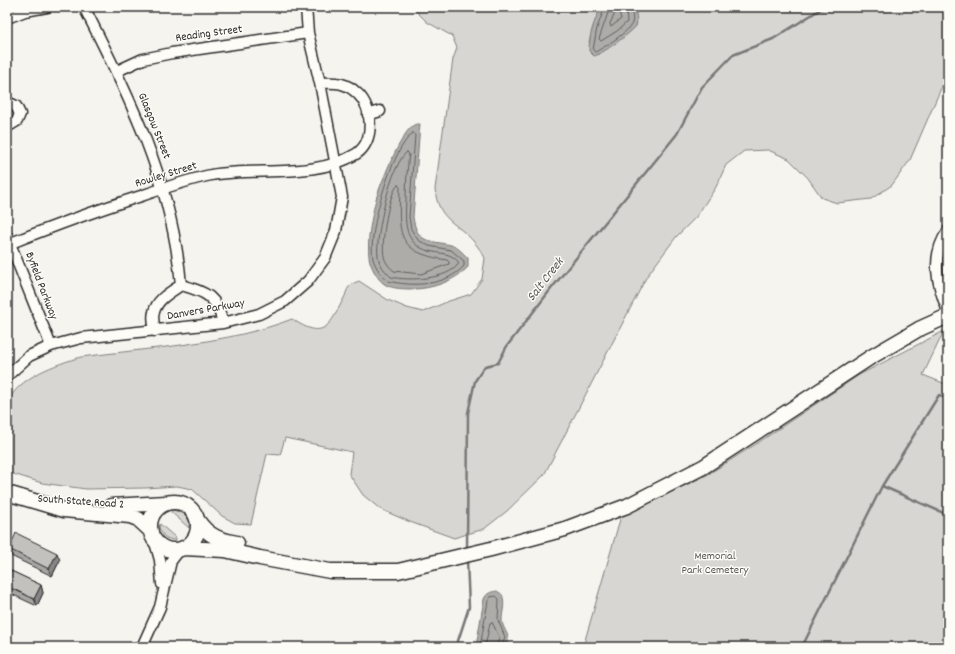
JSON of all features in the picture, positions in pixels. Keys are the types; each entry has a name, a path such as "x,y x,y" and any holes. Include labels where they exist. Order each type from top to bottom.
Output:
{"main road":[{"path":"277,560 250,547 215,537 206,531 198,521 194,511 188,506 176,502 167,503 158,508 153,515 153,535 166,548 212,548 330,572 362,573 398,571 491,549 590,520 655,493 703,467 870,357 919,329 948,316"},
{"name":"South State Road 2","path":"13,495 96,505 121,506 167,503"},
{"name":"South State Road 2","path":"13,495 75,512 130,516 138,519 153,535"},
{"path":"182,548 195,538 198,530 198,521"}],"street":[{"path":"7,18 25,11 47,7"},
{"name":"Glasgow Street","path":"84,7 117,70 152,152 164,188 175,236 181,286"},
{"name":"Danvers Parkway","path":"7,376 29,356 51,346 81,338 223,323 259,314 285,301 308,281 325,258 336,231 342,197 320,83 308,33 306,7"},
{"name":"Reading Street","path":"117,70 143,59 172,53 308,33"},
{"path":"320,83 336,82 346,84 360,96 366,107 368,115 370,130 364,145 358,153 336,163"},
{"path":"7,102 16,106 20,114 17,122 7,126"},
{"path":"368,115 380,111"},
{"name":"Rowley Street","path":"9,240 164,188 211,175 246,171 293,171 336,163"},
{"path":"948,231 944,236 938,255 936,272 940,291 948,311"},
{"name":"Byfield Parkway","path":"9,240 51,346"},
{"path":"155,331 153,312 159,302 167,294 181,286 196,289 210,297 219,306 223,323"},
{"path":"153,535 160,560 163,592"},
{"path":"142,647 158,611 171,561 182,548"}],"green space":[{"path":"412,7 602,7 593,27 589,42 598,55 634,28 636,25 634,7 948,7 948,72 910,160 892,185 871,199 837,203 822,198 808,178 789,159 768,150 744,151 726,165 716,187 696,217 676,237 647,276 544,475 507,511 484,529 454,538 380,509 363,495 349,474 352,452 285,438 280,455 267,454 251,524 235,523 222,516 192,489 177,486 86,489 42,483 7,472 7,404 19,386 28,379 50,368 81,357 215,340 242,334 292,319 303,326 313,329 320,329 326,327 331,322 349,287 359,281 388,300 407,308 423,312 471,294 482,279 485,258 468,235 444,215 437,200 435,189 453,59 457,48 452,36 427,22"},
{"name":"Memorial Park Cemetery","path":"944,331 923,375 948,385 948,647 583,647 621,516 707,475 859,375"},
{"path":"173,510 185,514 189,521 189,528 171,512"},
{"path":"160,524 176,538 176,540 167,538 163,535 159,527"}],"water":[{"path":"602,7 634,7 637,24 623,38 603,52 594,56 589,51 590,39 594,22"},
{"path":"420,124 413,217 415,226 421,236 425,239 451,245 458,249 468,258 468,267 457,276 435,286 420,289 396,288 383,283 377,277 373,269 369,257 370,230 377,196 385,173 403,137 414,125"},
{"path":"497,591 503,597 504,603 502,620 508,636 507,643 505,647 476,647 484,599 489,593"}],"building":[{"path":"16,533 57,553 49,569 9,549"},
{"path":"7,569 41,585 34,599 7,586"}],"waterway":[{"name":"Salt Creek","path":"467,550 468,413 475,381 485,366 498,363 507,346 551,289 677,134 702,87 733,55 773,39 824,7"},
{"path":"802,647 882,486 939,395 948,399"},
{"path":"882,486 948,515"},
{"name":"Salt Creek","path":"456,647 469,607 467,559"}]}
